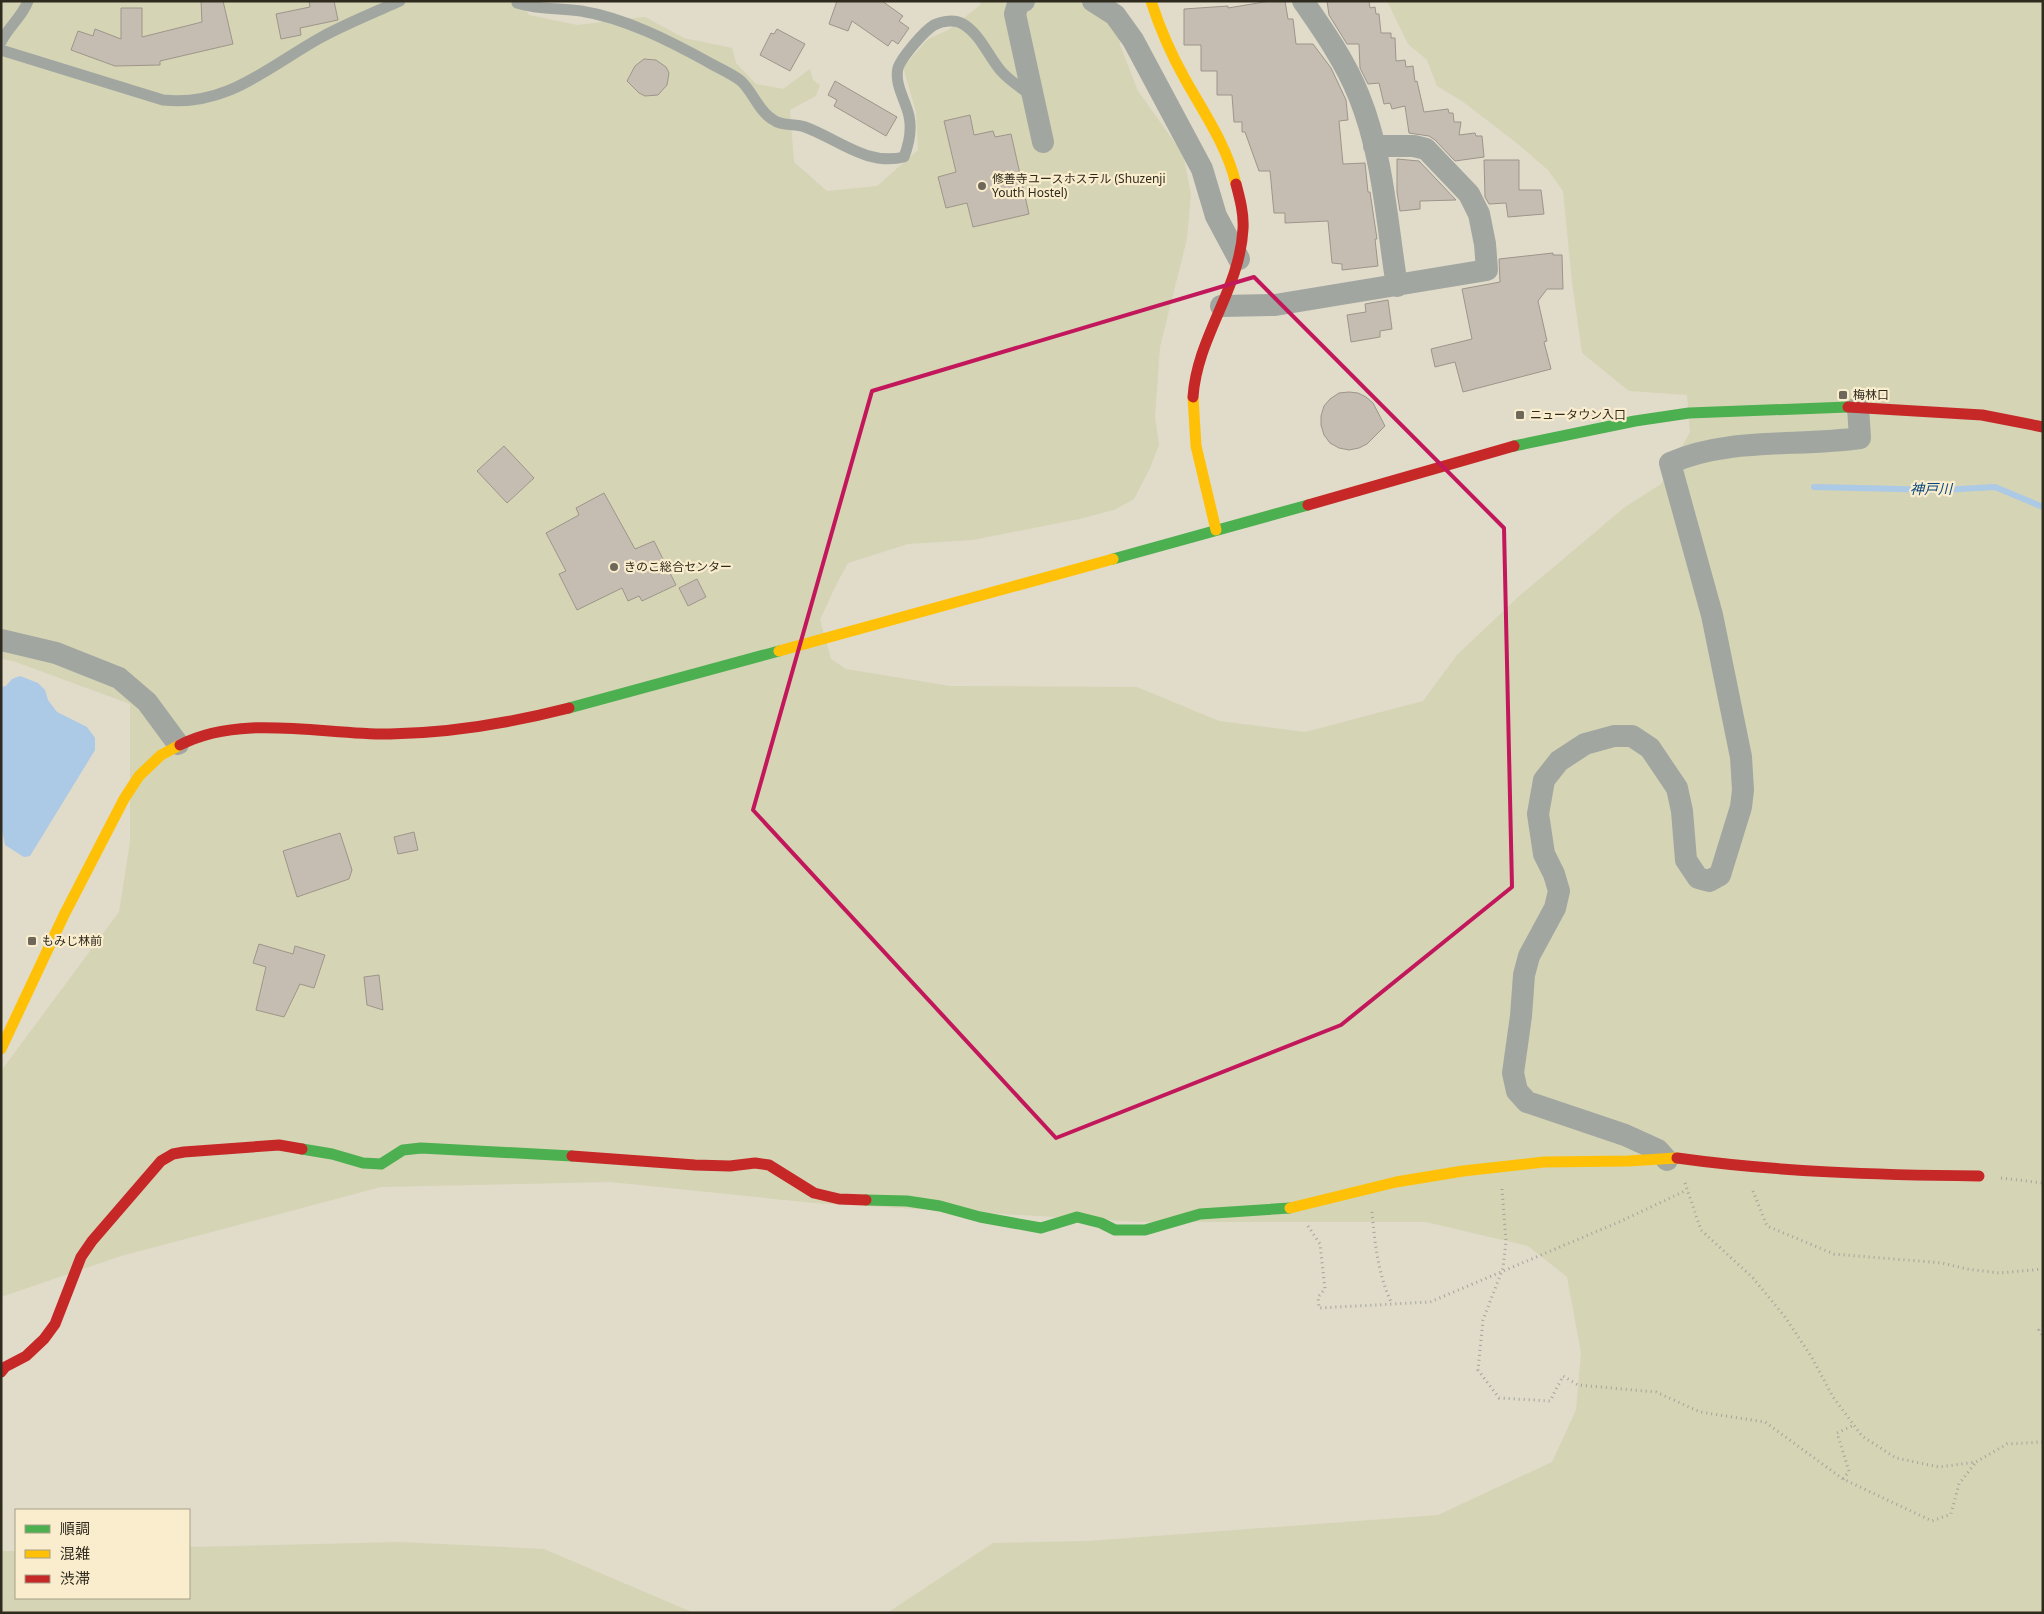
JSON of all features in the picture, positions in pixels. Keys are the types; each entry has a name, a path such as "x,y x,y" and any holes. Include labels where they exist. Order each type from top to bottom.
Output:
{"street":[{"path":"1024,1 1018,4 1015,14 1043,142"},
{"path":"1093,1 1115,15 1133,40 1202,169 1216,216 1239,259"},
{"path":"1151,1 1173,54 1230,164 1242,208 1243,234 1239,259 1197,364 1193,392 1192,416 1201,474 1216,530"},
{"path":"1303,1 1320,26 1359,95 1374,146 1397,286"},
{"path":"1220,306 1275,306 1487,270 1485,244 1479,214 1474,202 1434,157 1426,149 1414,146 1374,146"},
{"path":"1672,1159 1658,1150 1625,1135 1527,1102 1516,1091 1513,1073 1521,1016 1524,975 1528,956 1555,908 1559,891 1554,874 1544,854 1538,814 1544,780 1558,761 1585,744 1614,736 1632,736 1650,748 1677,788 1682,811 1686,860 1698,878 1709,881 1720,875 1741,807 1743,790 1741,757 1712,615 1670,463 1690,454 1718,448 1860,438 1858,406"},
{"path":"1,1049 63,916 112,818 139,776 178,744 207,733 231,730 302,729 382,734 476,728 524,719 586,704 1216,530 1503,448 1596,428 1690,412 1858,406 1982,416 2043,427"},
{"path":"1,640 56,653 119,678 147,702 178,744"},
{"path":"1,1372 5,1367 26,1356 44,1339 55,1324 82,1257 92,1242 161,1161 173,1154 184,1152 279,1145 332,1154 363,1163 381,1164 403,1150 421,1148 694,1165 730,1166 754,1163 769,1165 814,1193 839,1199 907,1201 940,1206 980,1217 1041,1228 1077,1217 1101,1223 1116,1230 1135,1231 1145,1230 1200,1214 1283,1210 1396,1182 1544,1162 1672,1159 1744,1167 1870,1175 1979,1176"}],"lane":[{"path":"1,42 8,30 22,14 28,1"},
{"path":"1,50 163,100 179,102 198,101 223,93 260,75 322,36 400,1"},
{"path":"515,2 536,8 581,12 653,34 741,81 760,108 772,120 780,124 804,127 864,156 879,159 888,160 904,157 910,135 910,118 898,79 898,69 904,56 934,25 949,21 961,23 972,31 1001,72 1033,96"}],"path":[{"path":"1672,1159 1687,1190 1702,1230 1753,1278 1785,1317 1811,1356 1833,1397 1862,1436 1896,1458 1939,1467 1976,1462"},
{"path":"1500,1167 1506,1241 1502,1272 1483,1320 1478,1370 1499,1398 1550,1401 1564,1376 1578,1385 1656,1392 1700,1412 1765,1422 1843,1479 1932,1521 1951,1514 1959,1484 1976,1462 2006,1444 2043,1442"},
{"path":"1744,1167 1767,1226 1834,1254 1942,1263 1967,1269 1999,1273 2043,1268"},
{"path":"1979,1176 2043,1183"},
{"path":"1370,1189 1376,1253 1392,1304"},
{"path":"1296,1207 1320,1244 1325,1289 1318,1297 1319,1308 1430,1302 1619,1222 1687,1190"},
{"path":"2043,1326 2039,1330 2043,1336"},
{"path":"1843,1479 1849,1470 1837,1433 1854,1425"}],"highlighted area":[{"path":"1254,277 1504,528 1512,887 1341,1025 1056,1138 753,810 872,391"}],"green space":[{"path":"1,1 520,1 529,15 577,25 645,17 684,38 732,48 736,63 756,84 783,89 810,69 813,80 820,85 816,96 790,110 794,162 827,191 877,186 918,150 916,112 903,67 928,39 950,29 980,5 981,1 1117,1 1120,45 1138,91 1183,154 1191,194 1187,239 1160,347 1155,417 1159,445 1150,468 1134,499 1114,510 1079,519 973,540 908,544 848,563 820,620 831,659 846,669 950,686 1137,687 1219,721 1305,732 1423,701 1457,655 1518,597 1625,507 1661,484 1690,432 1687,395 1629,391 1582,353 1572,282 1563,191 1548,170 1518,144 1462,101 1437,86 1427,60 1408,44 1387,1 2043,1 2043,1613 887,1613 993,1543 1088,1541 1438,1515 1552,1462 1576,1410 1581,1353 1567,1277 1528,1246 1426,1222 1139,1222 814,1203 610,1182 381,1187 121,1256 1,1297 1,1071 119,912 130,842 130,704 13,661 1,659"},
{"path":"399,1542 544,1549 694,1613 1,1613 1,1551 15,1551 15,1599 190,1599 190,1547"}],"water":[{"path":"20,676 38,683 45,690 48,700 57,712 87,727 95,738 95,750 30,856 24,857 5,845 1,825 1,687 6,686 12,679"}],"building":[{"path":"201,1 223,1 233,44 160,61 160,65 115,66 71,50 78,31 93,36 95,29 121,39 121,8 142,8 142,37 202,22"},
{"path":"309,1 334,1 338,20 300,28 301,35 281,39 276,14 310,7"},
{"path":"837,1 882,1 903,16 899,21 909,28 898,44 892,40 888,46 852,21 848,31 829,24"},
{"path":"1270,1 1285,1 1288,19 1293,19 1296,44 1313,44 1331,68 1346,100 1348,120 1339,121 1343,164 1365,163 1368,192 1370,192 1377,239 1375,239 1378,266 1342,270 1342,264 1332,263 1328,221 1285,223 1285,213 1274,213 1270,171 1259,171 1245,132 1242,132 1242,122 1234,122 1232,95 1217,95 1217,71 1201,71 1201,45 1184,45 1184,9 1228,6 1228,8"},
{"path":"1327,1 1369,1 1370,8 1375,7 1376,14 1379,14 1381,33 1391,33 1391,38 1395,38 1396,61 1405,60 1406,67 1413,66 1415,82 1417,81 1424,112 1448,109 1449,113 1453,113 1454,122 1461,122 1459,135 1475,133 1476,136 1482,136 1484,157 1455,161 1429,136 1409,133 1405,106 1392,109 1390,103 1384,104 1379,83 1368,84 1360,68 1359,44 1347,44 1329,15"},
{"path":"777,29 805,44 790,71 760,55 771,33 774,34"},
{"path":"644,59 656,60 666,67 669,73 667,85 658,95 645,96 639,93 627,81 635,66"},
{"path":"835,81 897,117 886,136 834,106 837,100 828,95"},
{"path":"970,115 974,135 993,131 995,137 1011,134 1029,214 973,227 967,203 946,208 938,177 956,172 944,121"},
{"path":"1397,159 1419,161 1456,200 1420,201 1420,209 1400,211 1397,192"},
{"path":"1484,160 1519,160 1519,190 1541,190 1544,214 1508,217 1506,203 1489,204 1485,197"},
{"path":"1553,253 1553,255 1562,255 1563,289 1547,289 1538,301 1547,341 1544,342 1551,369 1463,392 1455,362 1435,367 1431,349 1472,339 1462,289 1500,282 1499,259"},
{"path":"1388,300 1392,329 1380,331 1380,337 1351,342 1347,315 1366,312 1365,304"},
{"path":"1339,393 1358,393 1373,403 1385,426 1367,444 1349,450 1339,448 1330,443 1324,435 1321,416 1324,406 1330,399"},
{"path":"504,446 534,478 507,503 477,471"},
{"path":"604,493 635,549 654,541 676,585 642,601 639,596 628,601 622,588 577,610 559,574 566,571 546,533 579,515 576,508"},
{"path":"697,579 706,597 688,606 679,588"},
{"path":"414,832 418,850 398,854 394,837"},
{"path":"340,833 352,870 349,879 297,897 283,851"},
{"path":"259,944 293,954 295,946 325,955 314,988 300,984 284,1017 256,1010 266,967 253,963"},
{"path":"379,975 383,1010 367,1005 364,977"}],"waterway":[{"name":"神戸川","path":"1814,487 1943,490 1995,487 2043,507"}],"traffic: fast":[{"path":"1514,446 1635,421 1689,413 1848,407"},
{"path":"1113,559 1308,505"},
{"path":"569,708 779,651"},
{"path":"302,1149 332,1154 363,1163 381,1164 403,1150 421,1148 572,1156"},
{"path":"866,1200 907,1201 940,1206 980,1217 1041,1228 1077,1217 1101,1223 1115,1230 1145,1230 1200,1214 1290,1208"}],"traffic: slow":[{"path":"1151,1 1175,60 1221,143 1236,184"},
{"path":"1193,397 1196,446 1216,530"},
{"path":"779,651 1113,559"},
{"path":"1,1049 64,915 124,799 139,776 161,755 180,745"},
{"path":"1290,1208 1396,1182 1463,1171 1544,1162 1628,1161 1677,1158"}],"traffic: jam":[{"path":"1193,397 1196,375 1202,354 1227,293 1240,251 1243,218 1236,184"},
{"path":"1848,407 1982,415 2043,427"},
{"path":"1308,505 1514,446"},
{"path":"180,745 204,735 229,730 256,728 390,734 435,732 503,723 569,708"},
{"path":"1,1372 5,1367 26,1356 44,1339 55,1324 81,1257 92,1241 161,1161 173,1154 184,1152 279,1145 302,1149"},
{"path":"572,1156 695,1165 730,1166 755,1163 769,1165 814,1193 839,1199 866,1200"},
{"path":"1677,1158 1753,1167 1828,1172 1979,1176"}],"place":[{"name":"修善寺ユースホステル (Shuzenji Youth Hostel)","path":"982,186"},
{"name":"梅林口","path":"1843,395"},
{"name":"ニュータウン入口","path":"1520,415"},
{"name":"きのこ総合センター","path":"614,567"},
{"name":"もみじ林前","path":"32,941"}]}
